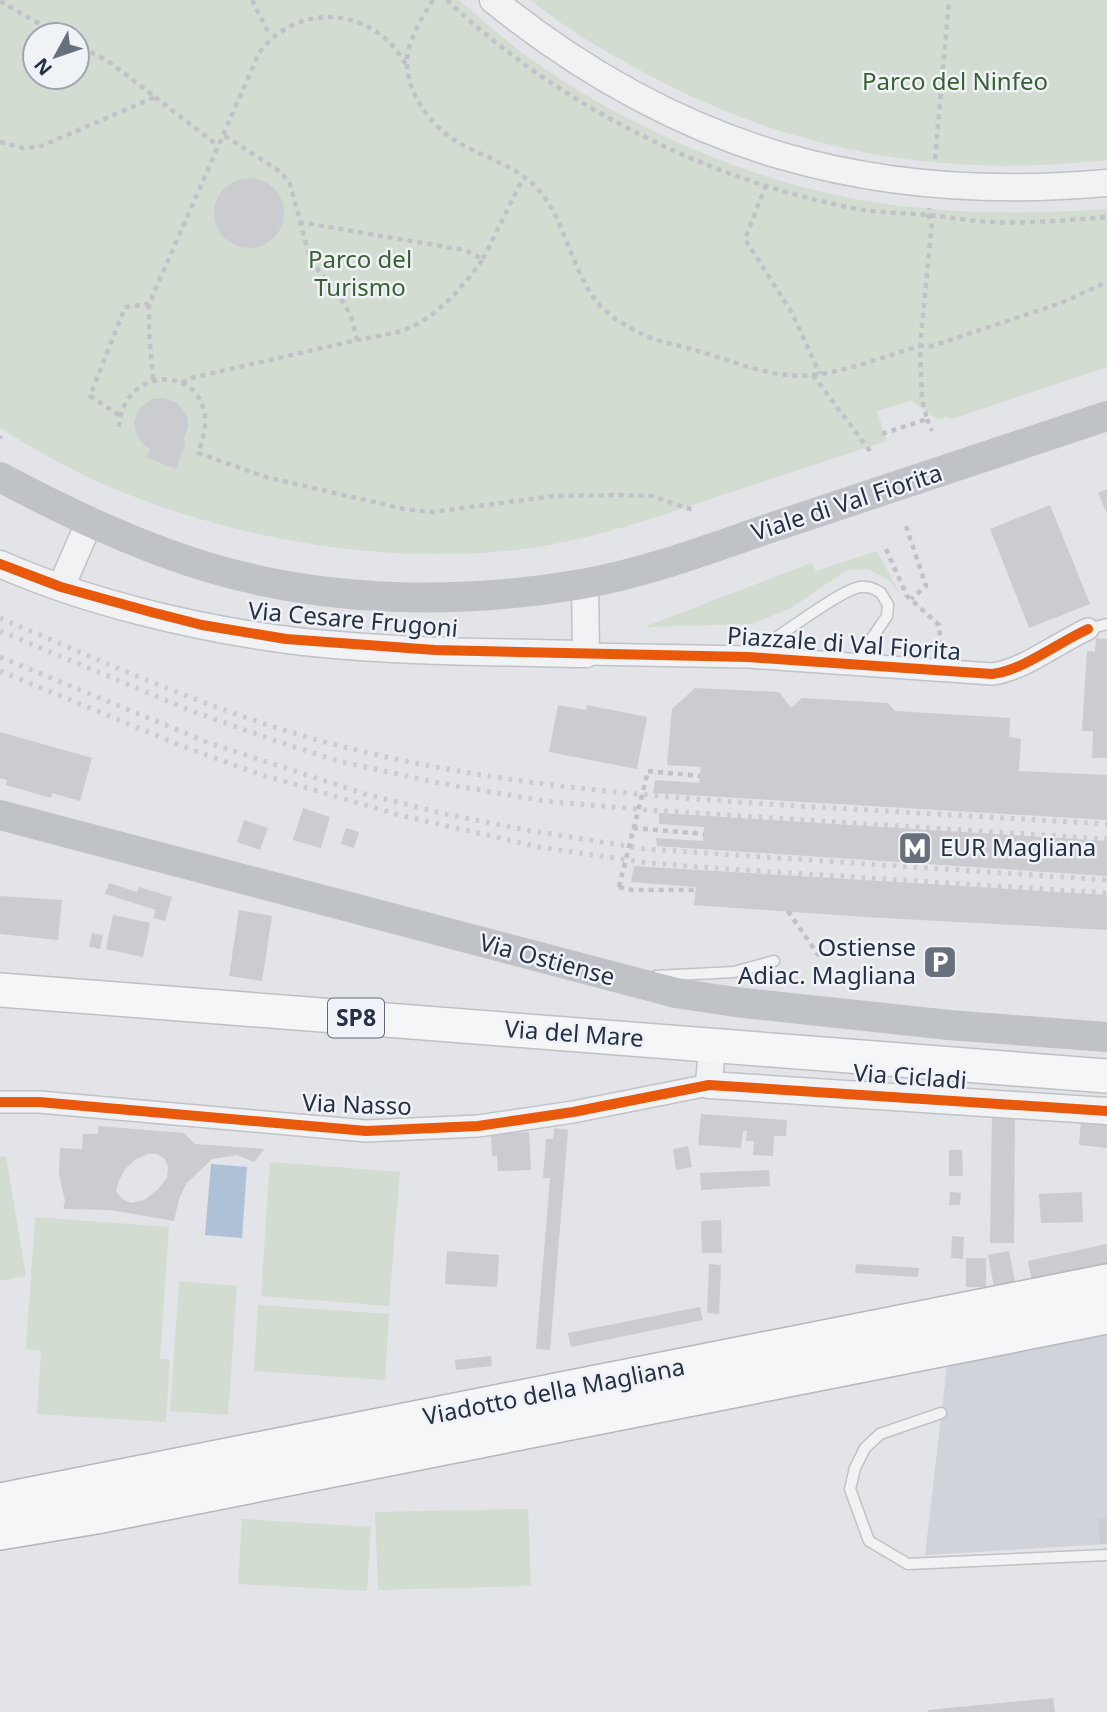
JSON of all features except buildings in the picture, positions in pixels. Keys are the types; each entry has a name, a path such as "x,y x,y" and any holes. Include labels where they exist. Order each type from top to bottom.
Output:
{"highway":[{"name":"Viadotto della Magliana","path":"0,1501 1107,1282"},
{"name":"Viadotto della Magliana","path":"0,1532 108,1514 1107,1316"}],"main road":[{"name":"Viale di Val Fiorita","path":"0,477 128,540 210,568 275,583 327,591 384,596 506,594 585,584 679,558 1107,416"},
{"name":"Via Ostiense","path":"0,815 617,979 710,999 949,1025 1107,1037"},
{"name":"Via del Mare","path":"0,990 1107,1076"}],"street":[{"path":"494,0 565,54 649,103 710,131 790,159 876,178 931,185 1036,187 1107,183"},
{"path":"61,587 89,523"},
{"name":"Via Cesare Frugoni","path":"0,564 61,587 202,625 286,639 435,650 586,654"},
{"path":"585,584 586,654"},
{"name":"Piazzale di Val Fiorita","path":"586,654 748,657 976,674 1001,673 1015,669 1053,646 1097,626"},
{"path":"709,1085 712,1044"},
{"name":"Via Nasso","path":"0,1102 39,1102 366,1131 478,1126 573,1112 709,1085"},
{"name":"Via Cicladi","path":"709,1085 1107,1111"}],"lane":[{"name":"Piazzale di Val Fiorita","path":"748,657 843,595 859,587 866,587 881,593 888,610 887,616 855,663"},
{"path":"617,979 734,972 774,961"},
{"path":"941,1413 880,1434 865,1448 855,1468 850,1489 869,1541 908,1564 1107,1555"}],"path":[{"path":"251,0 270,36"},
{"path":"407,66 408,52 433,0"},
{"path":"934,167 948,0"},
{"path":"0,1 35,21"},
{"path":"153,379 149,304 217,145 259,53 270,36 298,20 317,15 338,15 365,23 391,41 407,66 422,107 437,127 454,141 523,178 544,196 584,283 598,304 619,321 645,335 763,369 792,375 817,374 920,346 932,346 1061,303 1107,282"},
{"path":"91,52 108,61 217,145"},
{"path":"0,142 23,148 39,147 155,97"},
{"path":"222,134 281,173 290,184 309,255 320,273 340,295 351,316 357,340"},
{"path":"182,383 191,378 398,332 413,326 447,302 483,259 523,178"},
{"path":"766,185 745,239 792,313 817,374 870,451"},
{"path":"932,431 922,400 920,346 932,222 928,215 991,222 1107,217"},
{"path":"299,222 464,250 483,259"},
{"path":"119,415 90,396 125,307 149,304"},
{"path":"118,427 119,415 137,387 153,379 171,379 182,383 201,401 205,427 198,453 266,477 404,509 432,512 555,496 619,495 652,496 693,510"},
{"path":"882,434 927,419"},
{"path":"906,526 926,586 911,599"},
{"path":"886,549 906,596 939,625 942,650"},
{"path":"696,890 632,890 619,887 648,771 700,776"},
{"path":"633,828 704,834"},
{"path":"788,911 821,959"}],"shaded area":[{"path":"1107,1335 1107,1544 925,1555 947,1366"}],"green space":[{"name":"Parco del Turismo","path":"0,0 459,0 509,42 584,94 702,153 783,182 857,199 928,209 1035,212 1107,209 1107,367 952,419 946,417 938,420 911,401 877,411 887,441 648,520 564,542 455,554 399,553 286,540 231,528 127,494 62,464 0,428"},
{"name":"Parco del Ninfeo","path":"531,0 1107,0 1107,160 1044,165 922,161 863,152 805,138 748,120 691,96 594,44"},
{"path":"877,551 900,594 889,580 868,569 847,570 791,608 752,624 644,627 811,563 816,571"},
{"path":"6,1156 26,1276 0,1281 0,1157"},
{"path":"270,1162 400,1172 389,1306 261,1296"},
{"path":"35,1217 169,1227 160,1359 170,1360 166,1422 37,1414 41,1350 26,1349"},
{"path":"179,1281 237,1286 228,1415 170,1411"},
{"path":"258,1305 389,1314 385,1380 254,1371"},
{"path":"528,1509 531,1586 378,1590 375,1512"},
{"path":"242,1519 371,1527 367,1591 238,1584"}],"water":[{"path":"211,1164 247,1167 242,1238 205,1235"}],"railway":[{"path":"0,618 155,683 274,727 434,767 616,792 1107,824"},
{"path":"0,631 192,711 273,740 338,761 439,783 544,801 647,810 1107,839"},
{"path":"0,657 209,743 365,794 445,814 645,849 1107,880"},
{"path":"0,671 182,746 259,774 403,816 539,847 648,863 1107,893"}],"cycle path":[{"path":"0,564 61,587 202,625 286,639 435,650 748,657 992,674 1028,662 1088,629"},
{"path":"0,1102 39,1102 366,1131 478,1126 573,1112 709,1085 1107,1111"}],"place":[{"name":"EUR Magliana","path":"915,848"},
{"name":"Ostiense Adiac. Magliana","path":"940,962"}]}
